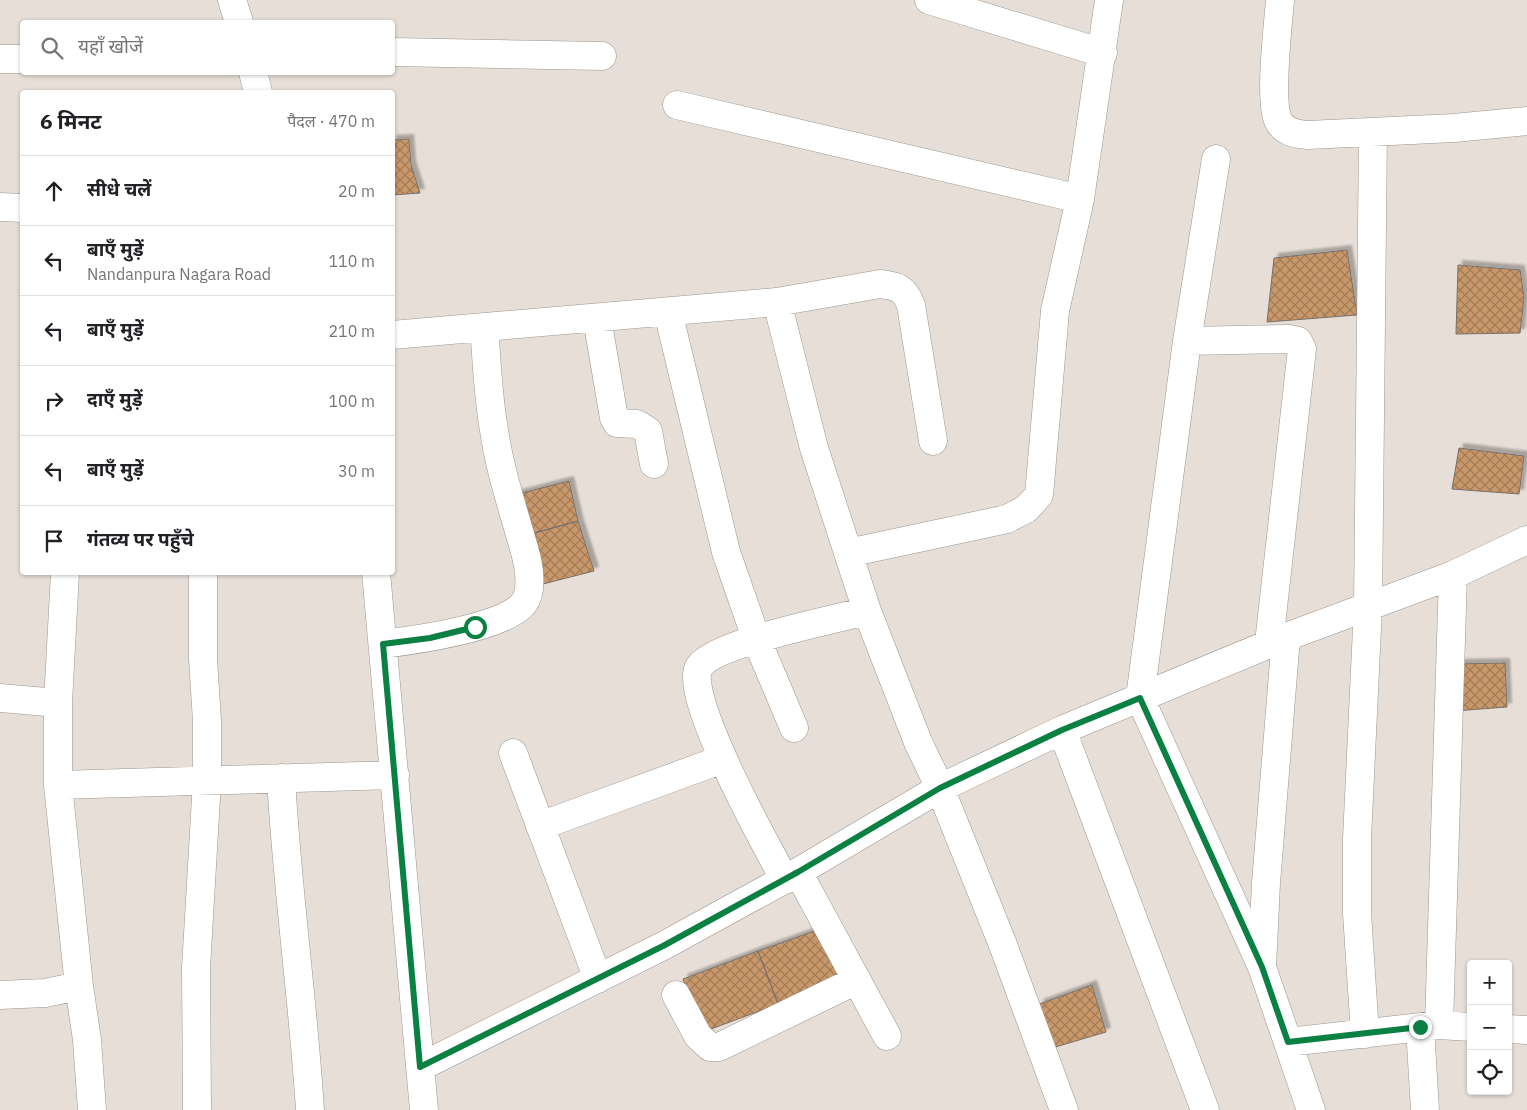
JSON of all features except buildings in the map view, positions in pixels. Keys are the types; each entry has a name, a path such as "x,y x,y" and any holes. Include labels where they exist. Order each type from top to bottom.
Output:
{"street":[{"path":"232,0 238,20"},
{"path":"929,0 1103,53"},
{"path":"848,553 1007,518 1026,509 1039,494 1055,311 1080,199 1103,53 1109,0"},
{"path":"1280,0 1274,102 1278,122 1290,133 1308,136 1454,128 1527,121"},
{"path":"395,52 602,56"},
{"path":"0,59 20,59"},
{"path":"254,75 258,90"},
{"path":"677,105 1080,199"},
{"path":"1365,1034 1357,904 1357,839 1368,607 1373,132"},
{"path":"1216,159 1187,341 1140,698 1262,967 1311,1110"},
{"path":"0,207 20,208"},
{"path":"395,335 777,302 880,284 897,285 905,291 911,305 933,441"},
{"path":"777,302 814,448 867,611 918,742 940,788 1003,945 1064,1110"},
{"path":"668,312 726,552 756,638 794,728"},
{"path":"597,318 614,418 618,423 637,424 648,430 654,464"},
{"path":"383,644 430,638 475,627 511,614 524,603 529,586 527,557 501,469 493,430 484,328"},
{"path":"1187,341 1289,339 1298,342 1302,349 1278,640 1262,967"},
{"path":"420,1067 598,979 792,876 940,788 1062,730 1278,640 1453,576 1527,540"},
{"path":"64,575 58,703 58,785 79,986 87,1040 92,1110"},
{"path":"197,1110 196,968 206,781 207,721 203,659 203,575"},
{"path":"376,575 424,1110"},
{"path":"1425,1110 1453,576"},
{"path":"867,611 756,638 711,658 700,666 696,676 696,684 723,759 745,807 792,876 857,980 887,1036"},
{"path":"0,698 58,703"},
{"path":"1062,730 1205,1110"},
{"path":"513,753 598,979"},
{"path":"540,826 723,759"},
{"path":"58,785 395,774"},
{"path":"281,778 285,854 298,957 310,1110"},
{"path":"676,995 698,1036 710,1047 719,1047 857,980"},
{"path":"0,995 45,993 79,986"},
{"path":"1288,1042 1430,1026 1467,1027"},
{"path":"1512,1029 1527,1030"}],"route":[{"path":"475,627 430,638 383,644 420,1067 560,999 663,946 798,872 940,788 1062,730 1140,698 1262,967 1288,1042 1420,1027"}]}
